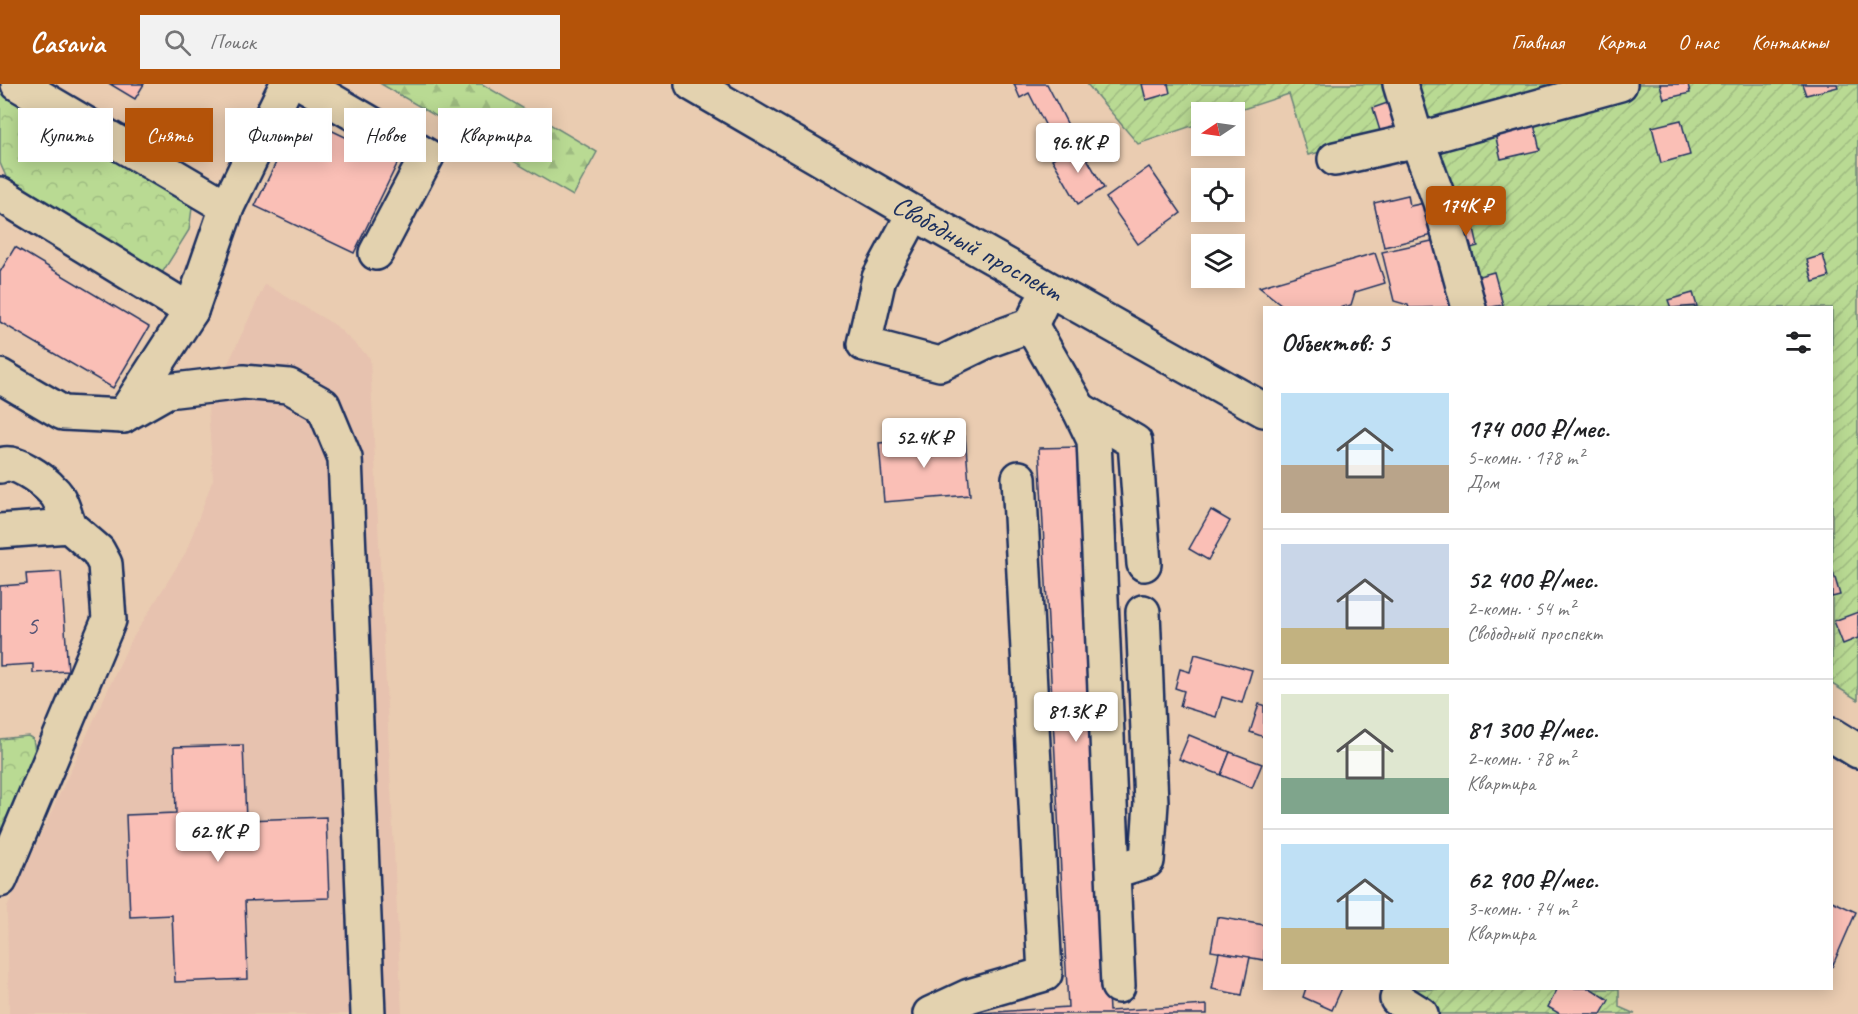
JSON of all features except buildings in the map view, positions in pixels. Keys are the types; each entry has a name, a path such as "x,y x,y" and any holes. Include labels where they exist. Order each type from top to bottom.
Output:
{"main road":[{"path":"18,84 228,207"},
{"path":"123,416 191,311 228,207 287,84"},
{"path":"303,84 427,156 376,253"},
{"name":"Свободный проспект","path":"692,84 914,213 1263,409"},
{"path":"1400,84 1417,140 1440,202 1468,306"},
{"path":"1335,159 1417,140 1620,84"},
{"path":"0,194 191,311"},
{"path":"914,213 879,278 864,344 940,364 987,341 1031,325 1050,289"},
{"path":"1031,325 1094,440 1118,986"},
{"path":"0,376 63,413 123,416 167,390 243,382 289,386 323,405 345,458 368,1014"},
{"path":"1079,409 1135,442 1144,564"},
{"path":"0,466 10,462 18,465 55,492 69,526 102,556 105,564 109,620 0,880"},
{"path":"930,1014 969,996 1045,974 1019,478"},
{"path":"0,531 69,526"},
{"path":"1114,871 1147,861 1151,803 1143,612"},
{"path":"1833,736 1858,751"}],"shaded area":[{"path":"265,284 335,325 370,358 402,1014 9,1014 7,908 129,644 186,552 213,479 208,407"}],"green space":[{"path":"0,84 40,108 18,108 18,162 113,162 113,153 125,162 129,162 193,201 189,230 162,273 8,181 0,163"},
{"path":"381,84 482,84 523,108 438,108 438,117 426,108 422,108"},
{"path":"1087,84 1858,84 1858,700 1833,685 1833,306 1475,306 1425,126 1308,155 1289,94 1245,108 1245,102 1191,102 1191,126 1138,144"},
{"path":"552,125 597,152 573,196 515,162 552,162"},
{"path":"28,736 33,739 35,751 0,835 0,739"},
{"path":"1404,990 1619,990 1619,1007 1635,1014 1408,1014"}]}
